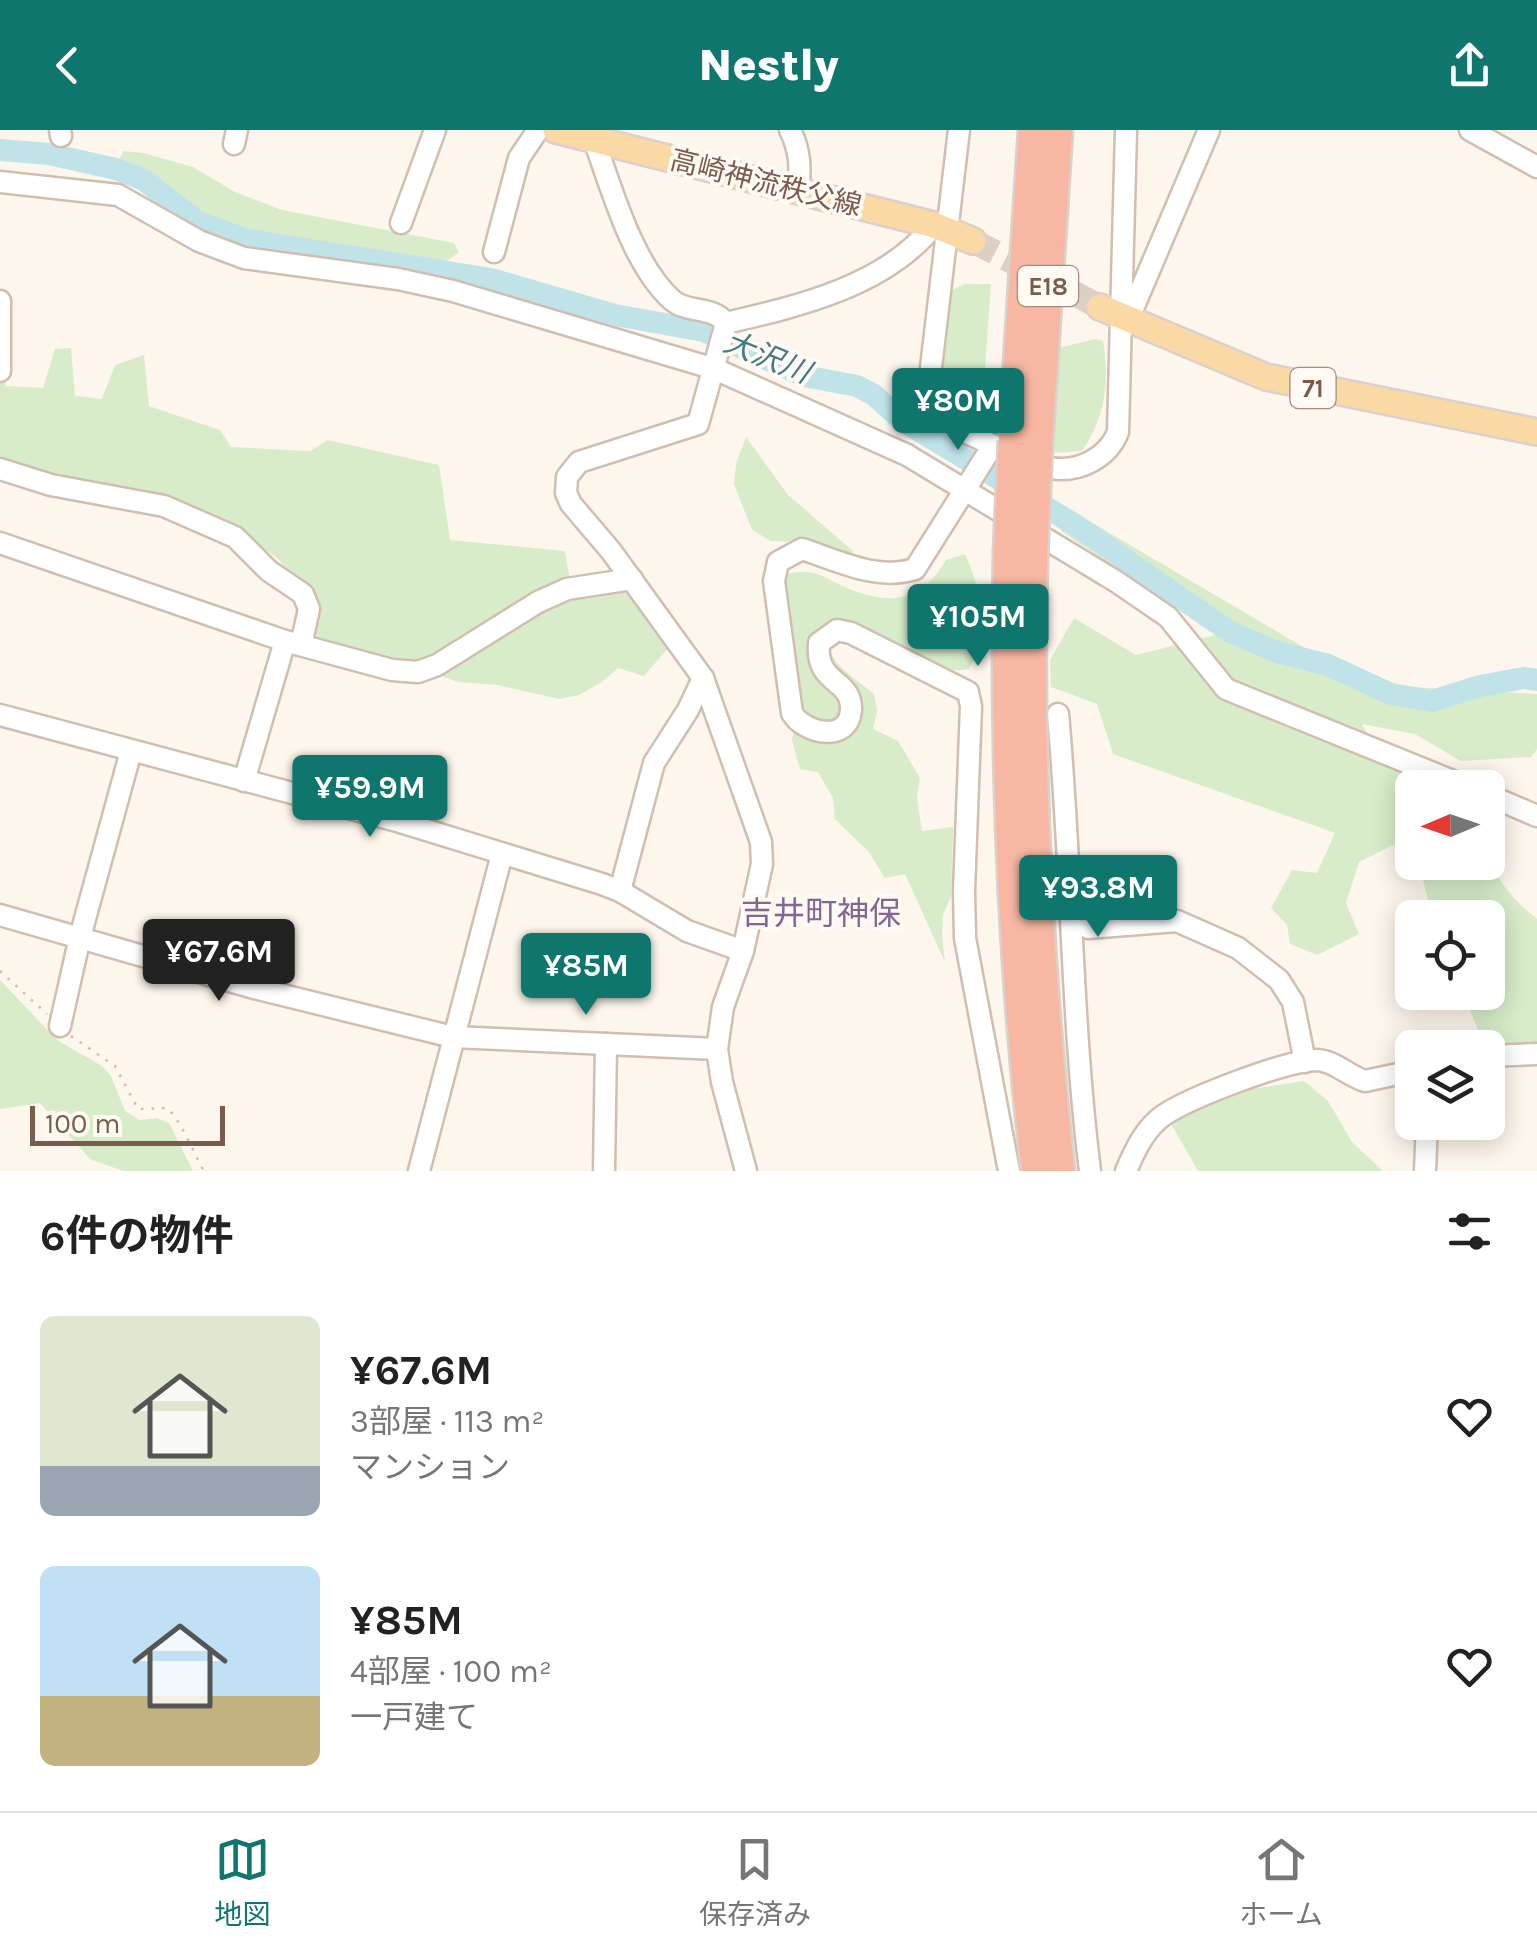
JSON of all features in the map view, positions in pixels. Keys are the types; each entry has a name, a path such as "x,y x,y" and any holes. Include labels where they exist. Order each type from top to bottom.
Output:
{"highway":[{"name":"E18","path":"1034,130 1034,451"},
{"name":"E18","path":"1038,1171 1015,938 1008,770 1021,554 1034,451 1057,130"},
{"name":"E18","path":"1021,554 1030,694 1033,852 1059,1171"}],"main road":[{"name":"高崎神流秩父線","path":"556,130 940,227 973,241"},
{"name":"71","path":"1116,314 1266,377 1537,432"}],"street":[{"path":"401,223 435,130"},
{"path":"494,252 519,158 538,130"},
{"path":"634,130 602,142 634,246 670,298 680,305 719,313 726,323 701,418 693,428 588,458 572,468 566,494 703,678 764,852 743,951 723,1007 716,1050 746,1171"},
{"path":"790,130 798,145 798,190"},
{"path":"960,130 940,227 930,376 936,402 950,424 993,445 915,570 880,574 802,549 778,562 774,581 792,714 798,724 836,732 846,725 851,708 846,691 820,669 818,659 819,643 836,630 851,633 968,692 972,706 964,891 966,938 1009,1171"},
{"path":"1034,451 1064,470 1107,451 1118,432 1116,314 1126,130"},
{"path":"1116,314 1209,130"},
{"path":"1470,130 1537,167"},
{"path":"0,182 118,195 199,241 244,258 454,290 715,370 908,455 966,488 1168,616 1226,690 1425,770"},
{"path":"726,323 862,281 918,246 940,227"},
{"path":"0,300 0,371"},
{"path":"0,469 51,485 164,506 235,537 269,571 303,594 309,609 244,781"},
{"path":"0,542 293,643 392,670 418,672 437,665 538,602 567,589 632,579"},
{"path":"620,891 654,763 703,678"},
{"path":"1058,714 1073,929 1072,970 1090,1171"},
{"path":"0,715 398,821 620,891 687,931 743,951"},
{"path":"60,1026 131,751"},
{"path":"1505,802 1537,816"},
{"path":"419,1171 502,854"},
{"path":"0,916 254,988 453,1037 716,1050"},
{"path":"1088,928 1177,922 1238,948 1279,980 1293,1002 1306,1062"},
{"path":"604,1171 606,1044"},
{"path":"1505,1055 1537,1054"},
{"path":"1126,1171 1150,1127 1164,1114 1205,1095 1306,1062 1328,1061 1365,1081 1395,1075"},
{"path":"1425,1171 1426,1140"}],"path":[{"path":"0,971 60,1026 114,1066 138,1109 168,1108 204,1171"}],"green space":[{"path":"123,151 193,167 235,192 282,210 454,243 459,252 447,261 264,237 209,222 119,161"},
{"path":"965,284 991,284 982,409 961,428 943,392 946,293"},
{"path":"1095,339 1103,341 1106,371 1104,399 1096,425 1082,451 1051,453 1054,349"},
{"path":"71,348 75,396 102,399 115,365 144,355 149,406 220,430 231,447 310,451 328,440 439,465 450,540 565,551 570,581 627,585 669,647 644,676 618,668 579,695 559,699 498,685 458,682 412,664 310,640 315,601 276,557 214,517 56,480 0,462 0,359 6,386 43,388 55,349"},
{"path":"746,437 788,495 853,551 849,559 797,542 771,541 752,530 734,484 736,464"},
{"path":"1072,511 1305,648 1392,686 1537,694 1537,749 1531,757 1461,761 1415,734 1362,724 1369,737 1420,770 1395,770 1395,846 1359,862 1346,903 1359,934 1317,955 1290,944 1287,925 1271,908 1292,870 1317,873 1335,833 1113,754 1097,704 1051,687 1050,660 1074,618 1136,655 1216,635 1061,531"},
{"path":"965,554 982,611 980,640 969,669 931,665 859,628 826,623 828,647 833,656 874,694 877,711 873,729 898,741 920,778 917,797 922,831 953,827 951,896 943,915 945,962 905,874 885,878 869,852 835,819 833,798 818,772 800,769 792,740 797,710 779,584 786,574 811,572 861,593 903,597 926,585 946,560"},
{"path":"1423,880 1500,880 1537,919 1537,1048 1505,1047 1505,1030 1478,1030 1470,1010 1505,1010 1505,900 1428,900"},
{"path":"0,980 57,1040 102,1066 111,1076 125,1111 140,1120 157,1118 169,1123 193,1171 123,1171 90,1159 40,1103 0,1109"},
{"path":"1304,1081 1328,1101 1352,1142 1383,1171 1198,1171 1169,1120 1253,1089"}],"waterway":[{"name":"大沢川","path":"0,150 49,154 116,169 144,180 198,222 248,240 491,279 615,315 704,331 804,376 857,386 874,395 903,421 1077,526 1230,632 1277,652 1328,665 1391,694 1432,701 1480,686 1524,678 1537,680"}],"tunnel":[{"path":"973,241 1100,307"}],"district":[{"name":"吉井町神保","path":"821,913"}]}
